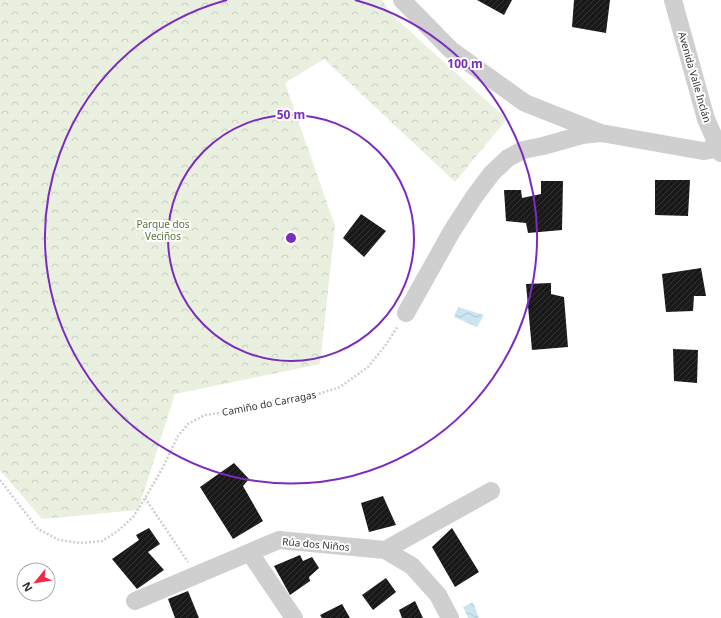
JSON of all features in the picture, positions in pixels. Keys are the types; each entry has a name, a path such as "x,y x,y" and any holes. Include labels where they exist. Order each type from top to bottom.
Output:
{"street":[{"path":"402,0 451,50 525,103 601,133 703,151 720,149"},
{"name":"Avenida Valle Inclán","path":"673,0 706,119 720,149"},
{"path":"406,313 452,231 474,197 492,173 508,158 523,150 582,135 601,133"},
{"path":"385,550 491,491"},
{"name":"Rúa dos Niños","path":"135,601 279,540 385,550 412,566 438,595 450,618"},
{"path":"250,553 294,618"}],"path":[{"name":"Camiño do Carragas","path":"0,480 38,529 59,540 80,543 102,541 118,531 132,517 163,467 178,436 188,424 205,414 228,412 275,401 309,397 340,387 368,367 385,346 406,313"},
{"path":"145,498 197,575"}],"green space":[{"name":"Parque dos Veciños","path":"0,0 382,0 392,15 507,119 455,182 324,59 285,83 335,226 320,364 175,394 138,510 42,519 0,470"}],"water":[{"path":"458,307 484,315 477,327 454,317"},
{"path":"473,602 479,618 468,618 463,607"}],"building":[{"path":"477,0 512,0 504,15"},
{"path":"574,0 610,0 606,33 572,27"},
{"path":"655,180 690,180 688,216 655,215"},
{"path":"541,181 563,181 562,230 528,233 526,223 506,221 504,190 521,190 522,198 541,194"},
{"path":"361,214 386,231 364,257 343,238"},
{"path":"701,268 706,296 694,296 693,311 666,312 662,274"},
{"path":"551,283 551,294 564,297 568,347 532,350 526,284"},
{"path":"673,349 698,350 697,383 674,381"},
{"path":"234,463 249,479 243,486 263,521 233,539 200,487"},
{"path":"383,496 396,525 369,532 361,503"},
{"path":"149,528 160,544 148,552 164,570 137,589 112,559 139,540 136,535"},
{"path":"452,528 479,572 455,587 432,547"},
{"path":"300,555 303,561 312,557 319,568 309,577 310,581 290,595 274,566"},
{"path":"386,578 396,592 373,610 362,595"},
{"path":"188,591 199,618 175,618 168,599"},
{"path":"415,601 423,618 402,618 399,610"},
{"path":"342,604 350,618 322,618 320,615"}]}
